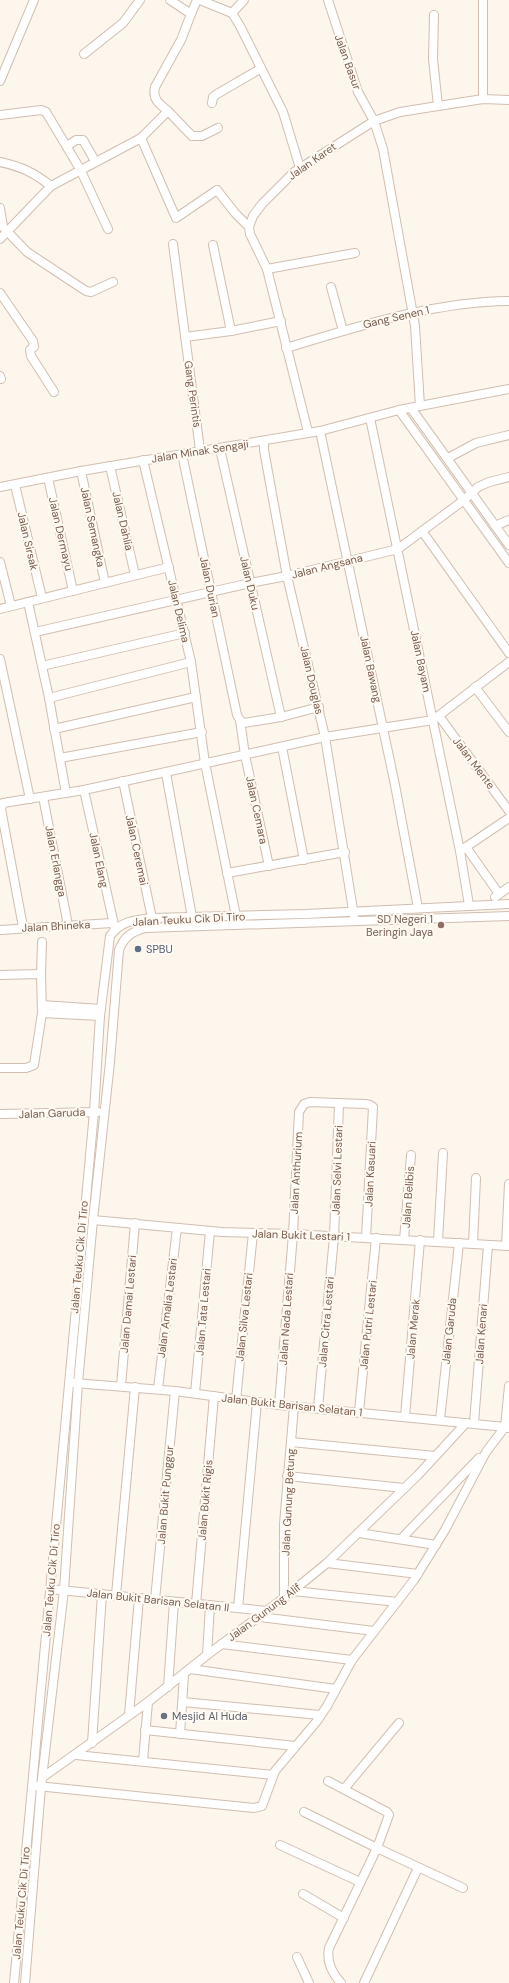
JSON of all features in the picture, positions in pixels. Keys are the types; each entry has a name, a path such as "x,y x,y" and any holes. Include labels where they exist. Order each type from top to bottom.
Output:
{"street":[{"path":"0,81 34,0"},
{"path":"84,54 123,23 140,0"},
{"path":"170,0 191,14"},
{"path":"197,0 181,40 155,87 153,94 157,102 168,111 192,136 202,136 218,128"},
{"path":"200,0 232,13 283,112 300,168"},
{"path":"232,13 244,0"},
{"name":"Jalan Basur","path":"328,0 358,92 374,121 383,149 413,312 416,407"},
{"path":"483,0 483,99"},
{"path":"434,15 433,59 438,106"},
{"path":"212,103 213,97 217,94 260,69"},
{"name":"Jalan Karet","path":"249,227 262,204 300,168 374,121 400,112 483,99 509,100"},
{"path":"0,115 41,110 48,116 80,169 108,229"},
{"path":"3,229 51,186 95,161 141,138 168,111"},
{"path":"141,138 176,218 217,190 235,213 249,227 250,234 267,269 308,432"},
{"path":"67,146 76,140 82,140 95,161"},
{"path":"0,162 16,165 32,172 51,186"},
{"path":"0,208 3,229 0,239"},
{"path":"3,229 41,263 86,291 91,292 113,282"},
{"name":"Gang Perintis","path":"173,244 200,450"},
{"path":"213,245 231,331"},
{"path":"267,269 355,253"},
{"path":"331,287 343,331"},
{"path":"0,293 33,341 34,347 30,350 31,356 54,392"},
{"name":"Gang Senen 1","path":"286,348 413,312 487,301 509,301"},
{"path":"185,337 231,331 281,321"},
{"name":"Jalan Minak Sengaji","path":"0,487 200,450 220,449 320,431 399,410 509,389"},
{"path":"416,407 448,458 509,545"},
{"path":"399,410 509,563"},
{"name":"Jalan Bayam","path":"370,418 436,718 463,849 469,905"},
{"name":"Jalan Bawang","path":"320,431 383,726 418,908"},
{"path":"448,458 476,443 509,435"},
{"name":"Jalan Douglas","path":"264,441 264,450 287,576 325,737 345,852 355,921"},
{"name":"Jalan Duku","path":"220,449 281,718"},
{"name":"Jalan Durian","path":"182,454 237,715 240,720 245,755"},
{"name":"Jalan Delima","path":"143,460 191,662 202,732 205,763 238,925"},
{"name":"Jalan Dahlia","path":"110,466 135,575"},
{"name":"Jalan Semangka","path":"80,471 105,583"},
{"name":"Jalan Angsana","path":"35,632 177,599 287,576 398,549 464,500 472,492 489,482 509,477"},
{"name":"Jalan Dermayu","path":"48,478 73,590"},
{"name":"Jalan Sirsak","path":"15,485 42,598"},
{"path":"495,526 509,520"},
{"path":"422,531 509,653"},
{"path":"0,562 11,606"},
{"path":"0,609 169,567"},
{"path":"28,602 49,698 66,792"},
{"path":"42,666 185,633"},
{"path":"0,659 30,799"},
{"path":"49,698 191,662"},
{"path":"23,927 2,805 7,802 84,790 166,773 205,763 282,748 325,737 436,718 474,687 509,662"},
{"path":"474,687 509,732"},
{"path":"54,729 196,697"},
{"path":"240,720 244,723 281,718 319,707"},
{"name":"Jalan Mente","path":"436,718 509,811"},
{"path":"60,758 202,732"},
{"path":"282,748 304,860"},
{"name":"Jalan Cemara","path":"245,755 268,866"},
{"path":"166,773 192,917"},
{"name":"Jalan Ceremai","path":"123,782 152,918"},
{"name":"Jalan Elang","path":"84,790 114,926"},
{"name":"Jalan Erlangga","path":"43,797 68,925"},
{"path":"499,894 463,849 509,818"},
{"path":"227,874 345,852"},
{"path":"485,905 509,887"},
{"path":"508,904 508,916"},
{"name":"Jalan Teuku Cik Di Tiro","path":"14,1983 67,1383 94,1112 101,1012 108,944 114,926 128,921 152,918 354,912 508,904"},
{"name":"Jalan Teuku Cik Di Tiro","path":"24,1983 43,1777 64,1590 78,1383 93,1220 119,950 123,940 133,931 146,928 508,916"},
{"name":"Jalan Bhineka","path":"0,930 23,927 68,925 114,926"},
{"path":"0,1068 26,1068 34,1065 42,1009 42,942"},
{"path":"0,975 41,974"},
{"path":"42,1009 101,1012"},
{"name":"Jalan Anthurium","path":"293,1234 299,1112 304,1104 310,1102 339,1104"},
{"name":"Jalan Kasuari","path":"339,1104 370,1105 374,1110 366,1238"},
{"name":"Jalan Selvi Lestari","path":"334,1237 339,1104"},
{"name":"Jalan Garuda","path":"0,1114 104,1112"},
{"path":"438,1242 443,1153"},
{"name":"Jalan Belibis","path":"404,1240 411,1155"},
{"path":"473,1244 476,1178"},
{"path":"508,1246 509,1184"},
{"name":"Jalan Bukit Lestari 1","path":"93,1220 210,1231 420,1240 508,1246"},
{"name":"Jalan Damai Lestari","path":"121,1386 135,1223"},
{"name":"Jalan Amalia Lestari","path":"158,1389 177,1228"},
{"name":"Jalan Tata Lestari","path":"195,1394 210,1231"},
{"name":"Jalan Silva Lestari","path":"236,1400 253,1233"},
{"name":"Jalan Nada Lestari","path":"279,1405 293,1234"},
{"name":"Jalan Citra Lestari","path":"318,1408 334,1237"},
{"name":"Jalan Putri Lestari","path":"359,1412 376,1238"},
{"name":"Jalan Merak","path":"405,1417 420,1240"},
{"name":"Jalan Garuda","path":"440,1420 459,1243"},
{"name":"Jalan Kenari","path":"474,1423 488,1245"},
{"name":"Jalan Bukit Barisan Selatan 1","path":"67,1383 158,1389 279,1405 507,1427"},
{"path":"402,1538 486,1452 507,1427 509,1386"},
{"path":"116,1595 135,1387"},
{"name":"Jalan Bukit Punggur","path":"155,1600 175,1391"},
{"name":"Jalan Bukit Rigis","path":"196,1604 214,1396"},
{"path":"238,1608 256,1402"},
{"name":"Jalan Gunung Betung","path":"284,1598 284,1524 294,1406"},
{"name":"Jalan Gunung Alif","path":"43,1777 76,1755 148,1702 207,1655 293,1591 359,1533 466,1423"},
{"path":"291,1442 435,1456"},
{"path":"32,1786 254,1808 262,1806 273,1775 320,1716 352,1660 418,1574 436,1545 486,1452"},
{"path":"287,1476 404,1488"},
{"path":"359,1533 402,1538 436,1545"},
{"path":"326,1563 418,1574"},
{"name":"Jalan Bukit Barisan Selatan II","path":"50,1589 267,1611"},
{"path":"293,1591 396,1602"},
{"path":"92,1743 102,1594"},
{"path":"129,1715 139,1598"},
{"path":"168,1687 174,1602"},
{"path":"207,1655 210,1605"},
{"path":"260,1617 374,1631"},
{"path":"222,1644 352,1660"},
{"path":"180,1734 187,1672 336,1689"},
{"path":"143,1761 148,1702"},
{"path":"183,1702 320,1716"},
{"path":"344,1789 400,1723"},
{"path":"145,1730 295,1746"},
{"path":"76,1755 273,1775"},
{"path":"328,1781 387,1812 389,1815 377,1848 344,1918 331,1941 327,1954 333,1974 341,1983"},
{"path":"304,1812 418,1868 463,1888"},
{"path":"280,1845 360,1882"},
{"path":"364,1983 418,1868"},
{"path":"303,1894 344,1918"},
{"path":"297,1957 309,1983"}],"place":[{"name":"SD Negeri 1 Beringin Jaya","path":"441,925"},
{"name":"SPBU","path":"138,949"},
{"name":"Mesjid Al Huda","path":"164,1716"}]}
